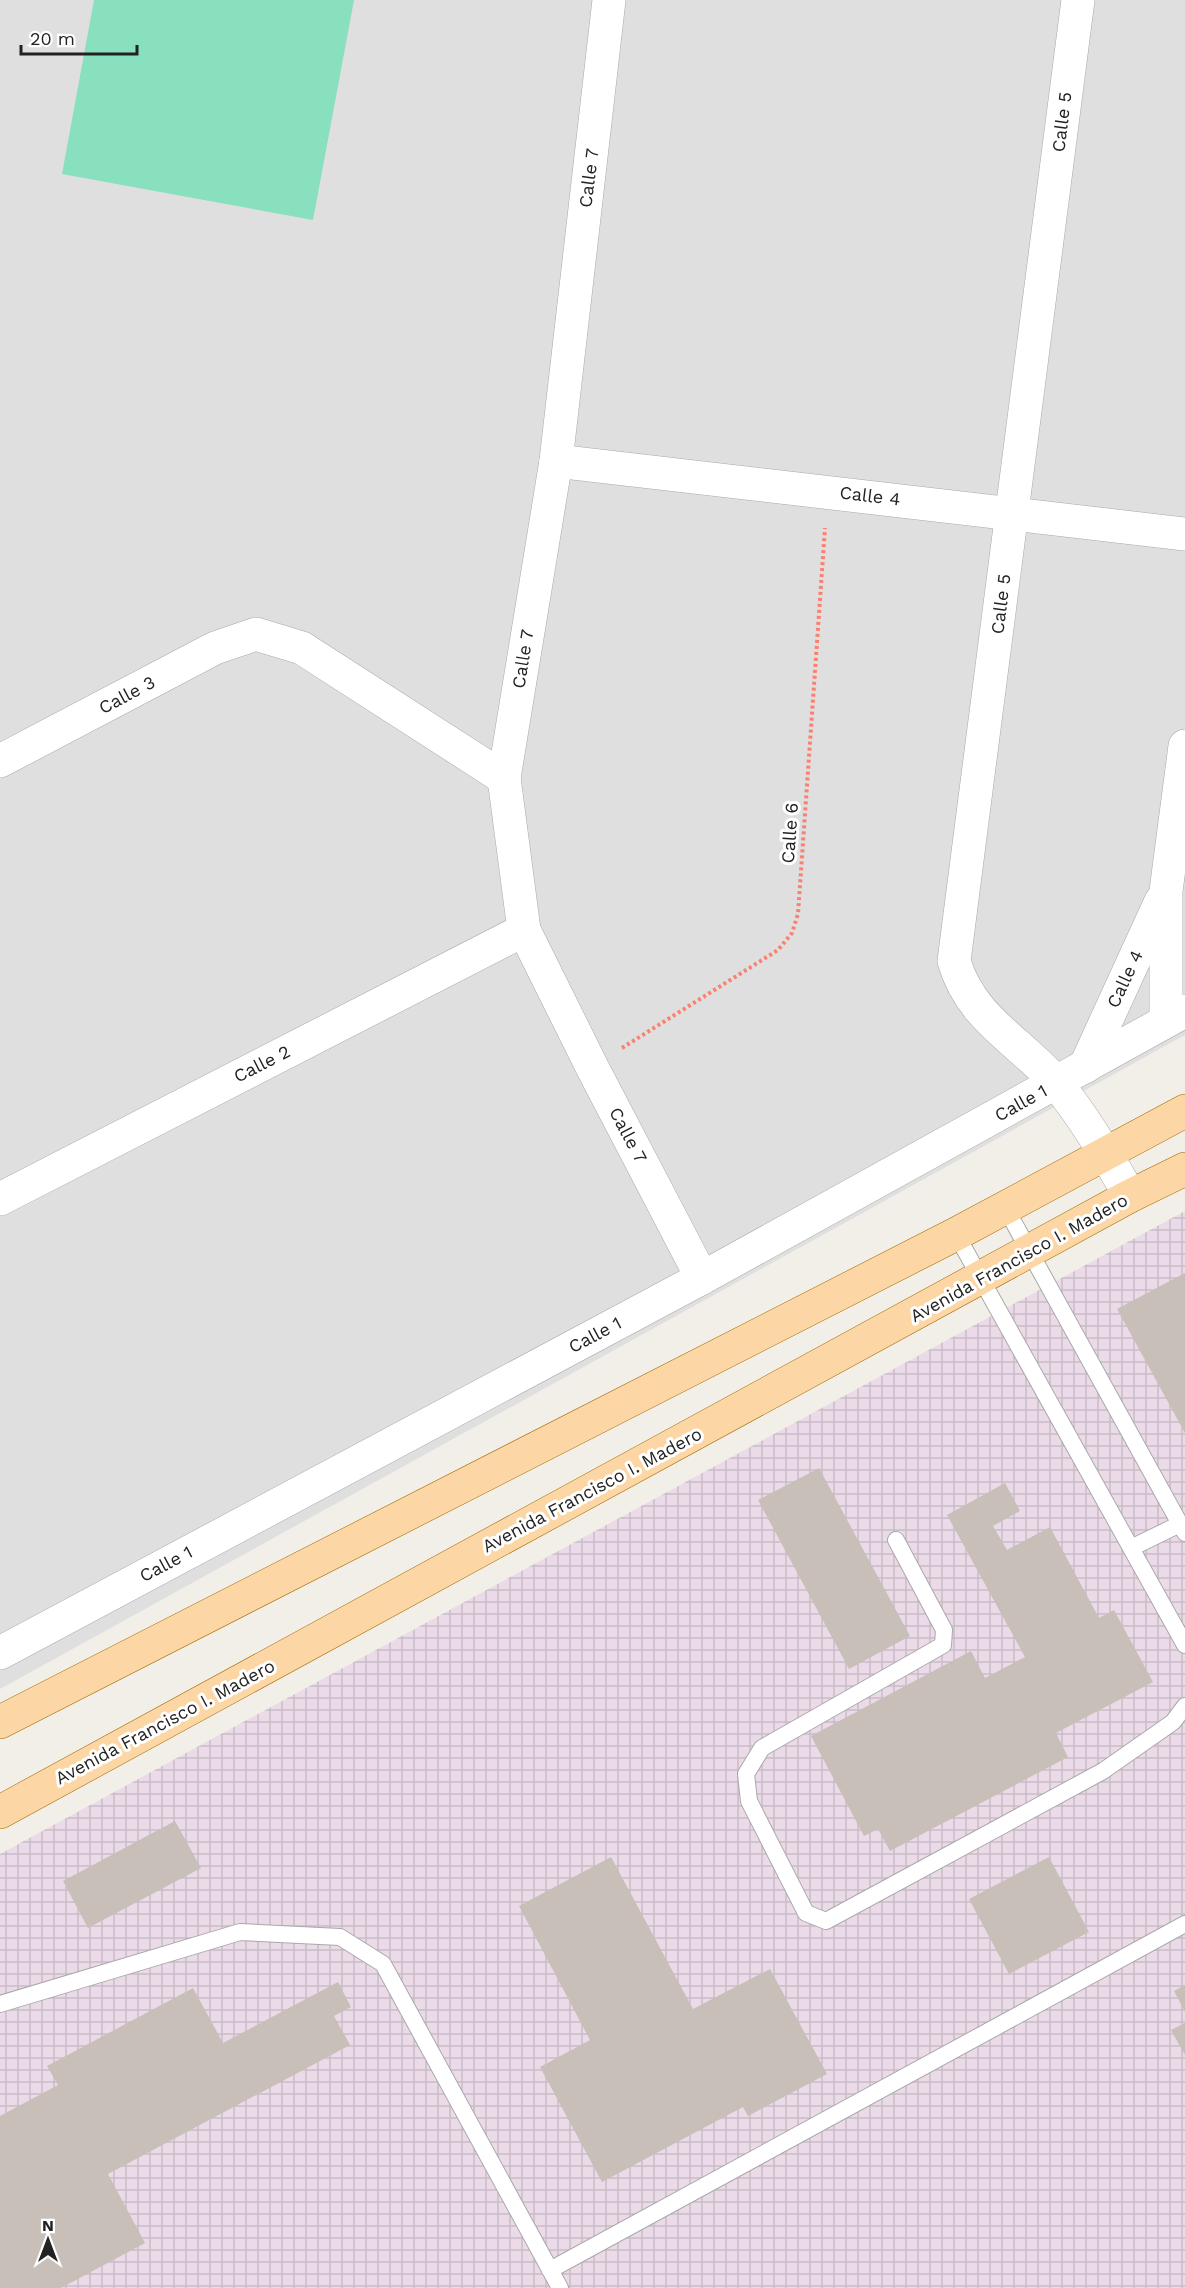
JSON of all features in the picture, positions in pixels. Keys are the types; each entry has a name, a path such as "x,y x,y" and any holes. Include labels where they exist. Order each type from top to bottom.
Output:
{"main road":[{"path":"0,1722 956,1234 1185,1111"},
{"name":"Avenida Francisco I. Madero","path":"0,1812 1030,1253 1130,1196 1185,1169"}],"street":[{"name":"Calle 7","path":"609,0 556,461 504,778 524,930 592,1067 702,1278"},
{"name":"Calle 5","path":"1078,0 954,961 960,982 976,1008 1056,1083 1106,1154 1130,1196"},
{"name":"Calle 4","path":"556,461 1185,534"},
{"name":"Calle 3","path":"0,761 215,648 256,634 302,648 504,778"},
{"name":"Calle 4","path":"1175,1016 1166,891 1185,746"},
{"name":"Calle 4","path":"1084,1067 1166,891"},
{"name":"Calle 2","path":"0,1199 524,930"},
{"name":"Calle 1","path":"0,1653 702,1278 1175,1016"}],"lane":[{"path":"1005,1207 1183,1528 1131,1548"},
{"path":"956,1234 1185,1645"},
{"path":"897,1540 944,1630 943,1645 762,1748 746,1774 749,1801 806,1913 826,1921 1093,1776 1173,1722 1185,1706"},
{"path":"550,2270 1185,1924"},
{"path":"0,2004 240,1932 339,1937 383,1964 560,2288"}],"path":[{"name":"Calle 6","path":"592,1067 778,950 792,933 798,914 827,492"}],"shaded area":[{"path":"0,0 1185,0 1185,1035 0,1689"},
{"path":"1185,1211 1185,2288 0,2288 0,1854"}],"green space":[{"path":"94,0 354,0 313,220 62,174"}],"building":[{"path":"1185,1273 1185,1433 1117,1309"},
{"path":"819,1468 910,1636 849,1669 758,1500"},
{"path":"1005,1483 1020,1511 993,1526 1007,1550 1050,1527 1099,1618 1114,1610 1153,1682 1056,1733 1068,1757 890,1851 878,1829 864,1836 811,1736 971,1651 985,1678 1025,1657 947,1515"},
{"path":"175,1821 201,1868 88,1928 63,1881"},
{"path":"611,1857 693,2009 770,1969 827,2074 748,2116 743,2107 602,2182 540,2067 590,2040 519,1906"},
{"path":"1049,1857 1089,1932 1009,1974 969,1899"},
{"path":"338,1982 351,2007 334,2016 350,2045 108,2174 145,2243 61,2288 0,2288 0,2116 58,2085 47,2066 193,1988 223,2043"},
{"path":"1185,1985 1185,2012 1174,1991"},
{"path":"1185,2023 1185,2055 1171,2030"}]}
